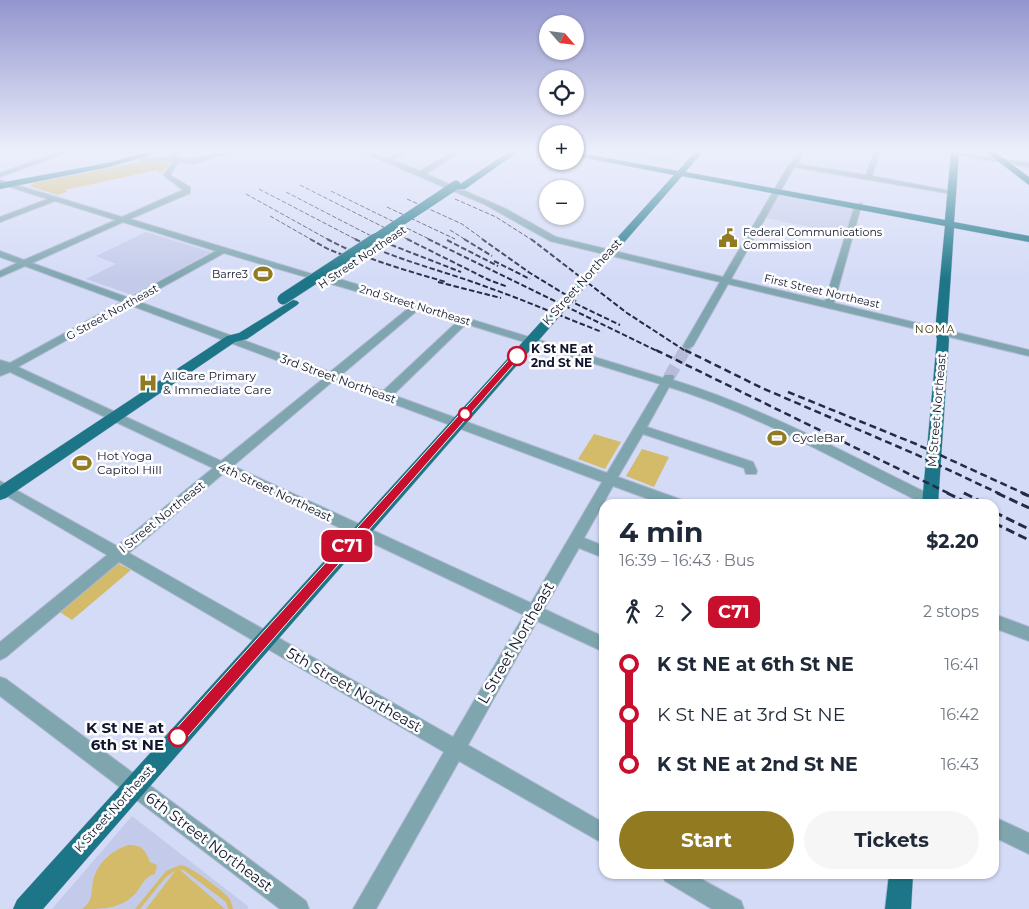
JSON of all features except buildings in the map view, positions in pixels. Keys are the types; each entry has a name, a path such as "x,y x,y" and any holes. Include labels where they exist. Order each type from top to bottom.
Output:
{"main road":[{"name":"H Street Northeast","path":"2,490 231,339 243,336 288,301 446,194"},
{"name":"K Street Northeast","path":"26,909 660,194"},
{"path":"800,194 1029,237"},
{"name":"M Street Northeast","path":"930,499 952,194"},
{"path":"898,909 901,879"}],"street":[{"name":"2nd Street Northeast","path":"40,194 530,341 668,380 769,421 922,499"},
{"path":"0,274 178,194"},
{"name":"First Street Northeast","path":"466,194 504,211 544,236 1029,354"},
{"path":"688,346 775,194"},
{"path":"0,220 54,199"},
{"path":"829,305 859,206"},
{"name":"G Street Northeast","path":"3,368 130,302 224,250"},
{"name":"3rd Street Northeast","path":"0,254 664,499"},
{"name":"I Street Northeast","path":"0,652 417,306"},
{"path":"385,396 465,320"},
{"name":"4th Street Northeast","path":"3,368 115,417 599,643"},
{"name":"L Street Northeast","path":"599,499 668,380"},
{"path":"640,429 750,466 751,470"},
{"name":"5th Street Northeast","path":"2,490 118,554 599,831"},
{"name":"L Street Northeast","path":"364,909 599,499"},
{"path":"575,540 599,550"},
{"path":"999,623 1029,634"},
{"name":"6th Street Northeast","path":"0,685 298,909"},
{"path":"999,829 1029,844"},
{"path":"681,879 733,909"}],"shaded area":[{"path":"779,194 855,208 846,234 765,218"},
{"path":"146,232 211,252 132,295 86,279 116,264 96,256"},
{"path":"594,434 621,442 605,469 578,459"},
{"path":"642,449 669,457 654,487 626,476"},
{"path":"119,564 131,570 72,620 58,611 114,565"},
{"path":"132,816 249,907 247,909 52,909"},
{"path":"128,845 140,847 145,851 150,862 157,865 155,874 146,879 136,893 118,905 82,909 89,902 94,877 99,866 112,853"},
{"path":"180,865 198,873 220,889 229,898 233,909 228,909 226,902 185,871 179,869 225,909 146,909 176,870 165,878 140,909 135,909 166,871"}],"tunnel":[{"path":"685,352 688,346"},
{"path":"669,377 685,350"}],"railway":[{"path":"247,194 329,240"},
{"path":"269,194 355,239"},
{"path":"291,194 379,240"},
{"path":"319,194 409,240"},
{"path":"338,194 431,240"},
{"path":"407,199 462,224 484,240"},
{"path":"455,199 496,217 532,240"},
{"path":"387,207 455,239"},
{"path":"270,216 312,240"},
{"path":"450,230 466,240"},
{"path":"310,239 328,249 358,261"},
{"path":"355,239 386,253 499,291 602,332"},
{"path":"376,239 461,272"},
{"path":"428,239 659,352"},
{"path":"464,239 492,256"},
{"path":"482,239 530,273 576,301"},
{"path":"531,239 627,313 687,352"},
{"path":"329,240 370,258 446,282"},
{"path":"409,240 489,280 508,287"},
{"path":"447,240 498,266"},
{"path":"494,261 530,279"},
{"path":"438,282 501,298"},
{"path":"568,300 620,325"},
{"path":"656,350 950,494"},
{"path":"685,350 762,388 915,454 1000,494"},
{"path":"788,392 916,444 1025,494"},
{"path":"947,493 960,499"},
{"path":"964,493 976,499"},
{"path":"997,493 1029,508"},
{"path":"1022,493 1029,496"},
{"path":"999,514 1029,529"},
{"path":"999,525 1029,540"}],"bus line":[{"name":"C71","path":"178,737 517,356"}],"place":[{"name":"Federal Communications Commission","path":"728,238"},
{"name":"Barre3","path":"263,274"},
{"name":"K St NE at 2nd St NE","path":"517,356"},
{"name":"AllCare Primary & Immediate Care","path":"148,383"},
{"name":"CycleBar","path":"777,438"},
{"name":"Hot Yoga Capitol Hill","path":"82,463"},
{"name":"K St NE at 6th St NE","path":"178,737"}],"district":[{"name":"NOMA","path":"935,329"}]}
